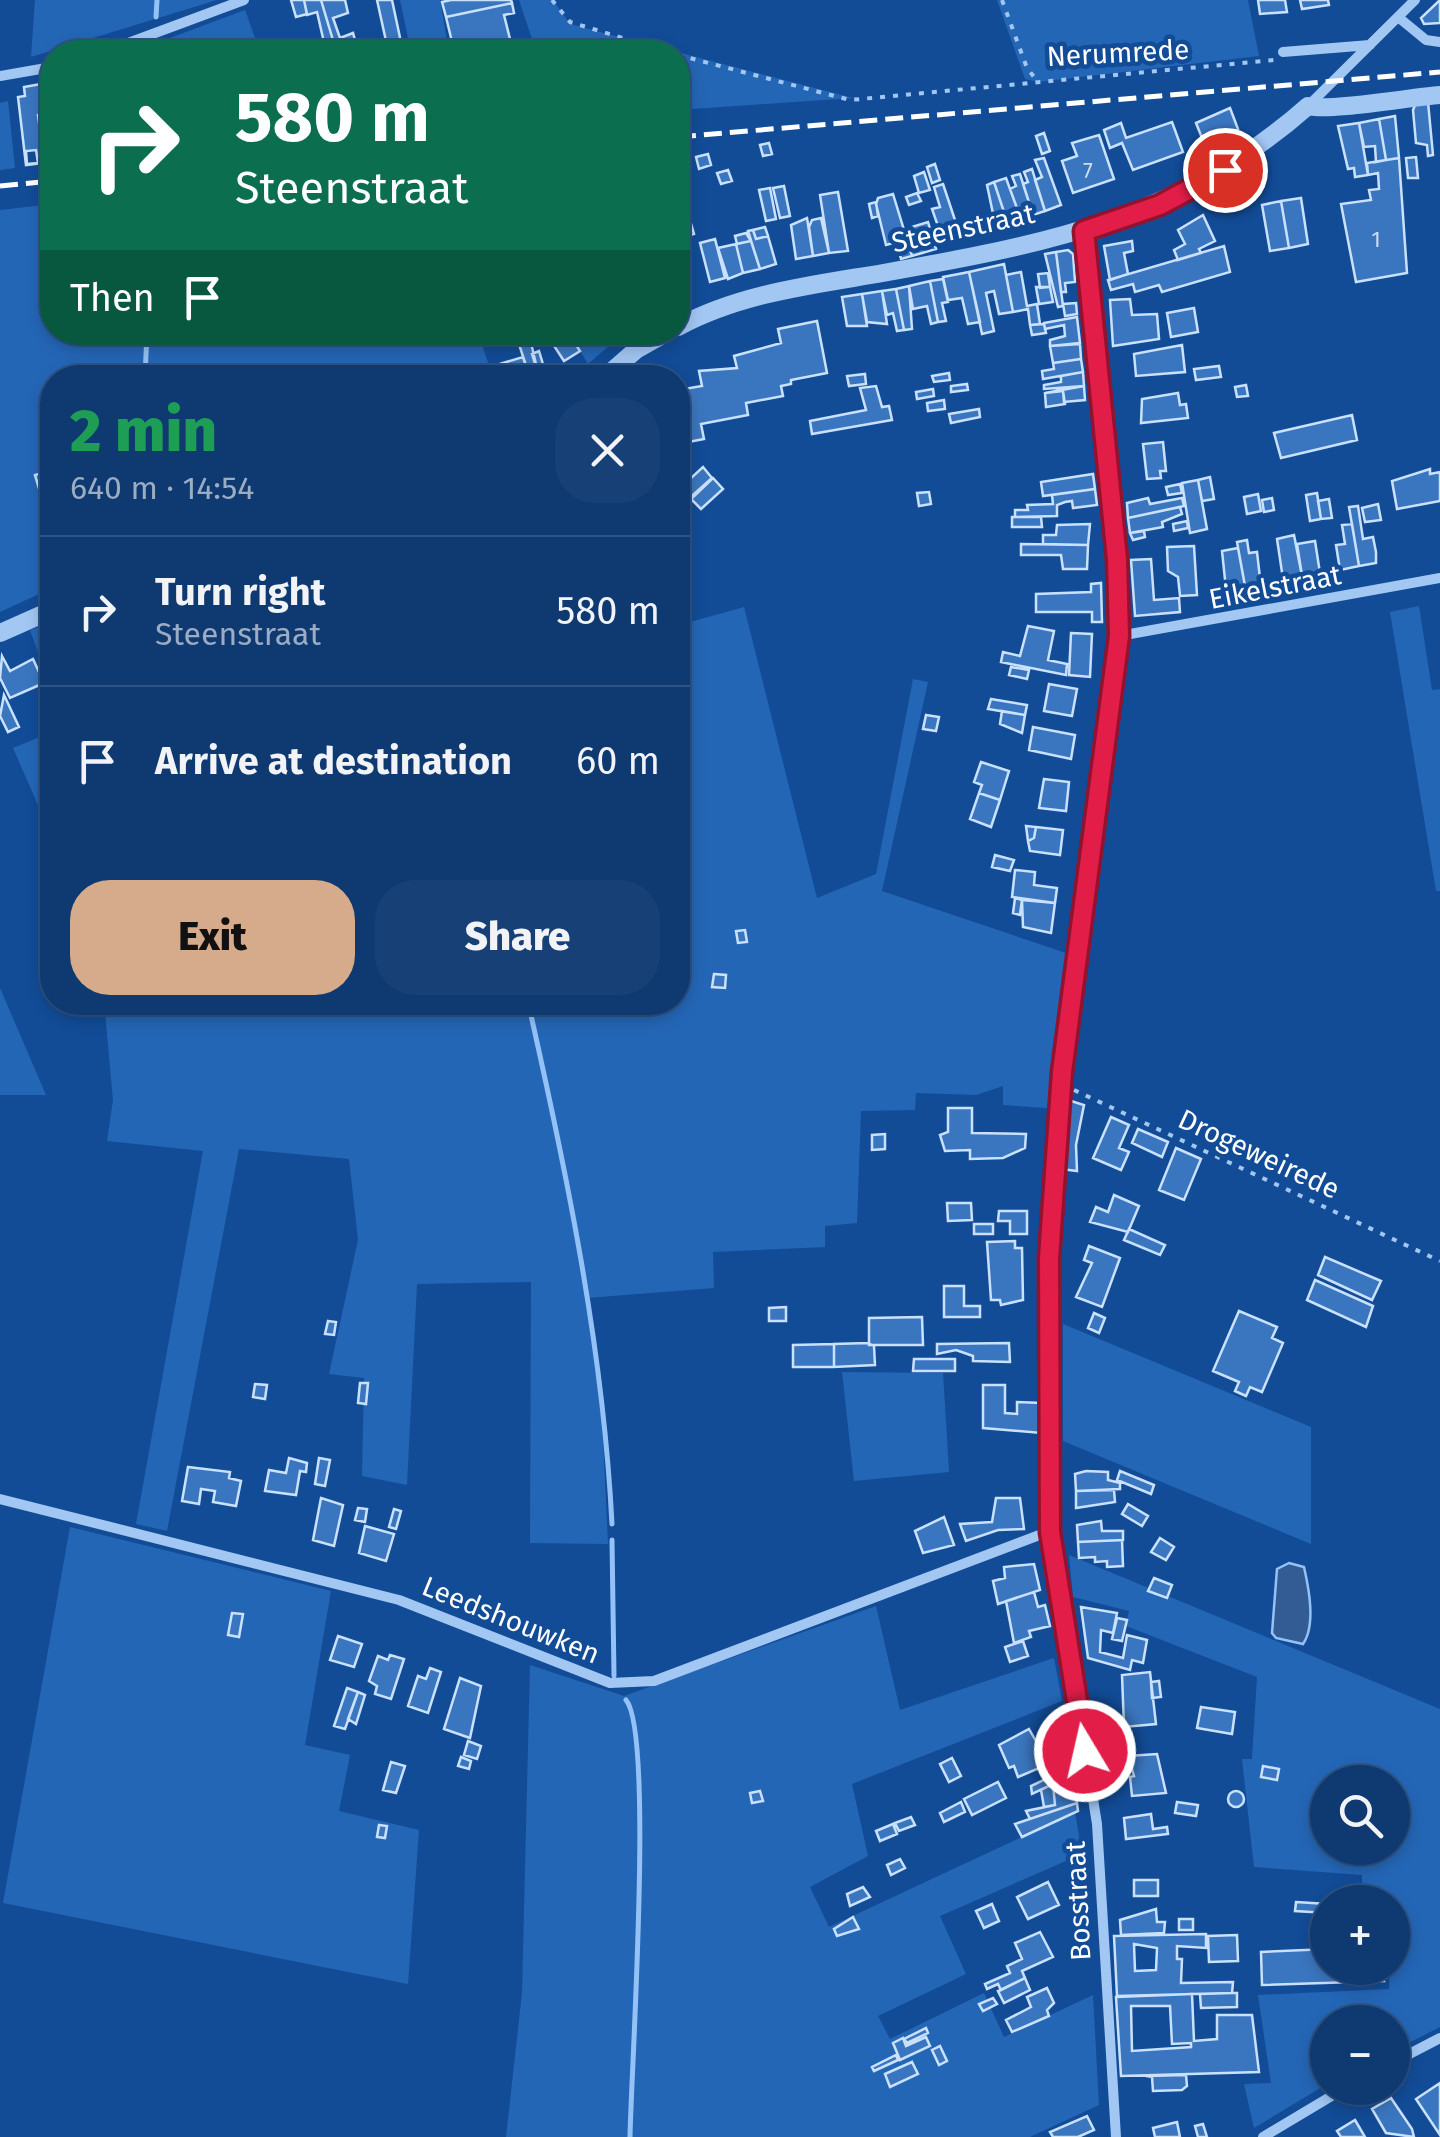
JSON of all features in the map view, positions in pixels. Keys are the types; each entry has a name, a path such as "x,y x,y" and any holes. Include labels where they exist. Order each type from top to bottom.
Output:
{"street":[{"path":"136,40 244,0"},
{"name":"Steenstraat","path":"690,321 768,293 1084,231 1188,192 1264,144 1340,76 1415,0"},
{"path":"1398,17 1426,40 1440,42"},
{"path":"1283,52 1370,45"},
{"path":"0,76 40,69"},
{"path":"1308,106 1323,111 1368,100 1440,95"},
{"name":"Bosstraat","path":"1084,231 1117,559 1119,636 1061,1084 1049,1219 1050,1532 1096,1824 1116,2137"},
{"path":"619,365 645,345"},
{"name":"Eikelstraat","path":"1119,636 1440,578"},
{"path":"0,633 40,615"},
{"name":"Leedshouwken","path":"0,1499 399,1600 610,1684 654,1681 1050,1532"},
{"path":"1410,2054 1440,2038"},
{"path":"1264,2137 1317,2105"}],"path":[{"path":"552,0 570,22 629,40"},
{"name":"Nerumrede","path":"1002,0 1028,68 1038,82 1271,63 1283,52"},
{"path":"690,58 850,100 1038,82"},
{"name":"Drogeweirede","path":"1061,1084 1440,1261"}],"shaded area":[{"path":"35,0 217,0 86,40 40,40 40,54 31,57"},
{"path":"400,0 440,0 447,40 408,40"},
{"path":"519,0 553,0 570,24 631,40 532,40"},
{"path":"997,0 1248,0 1259,56 1038,82 1025,79"},
{"path":"245,10 256,40 164,40"},
{"path":"690,55 853,98 690,109"},
{"path":"8,101 15,168 0,170 0,103"},
{"path":"40,205 40,345 482,345 489,365 40,365 40,594 0,612 0,210"},
{"path":"576,345 610,345 588,364"},
{"path":"1419,606 1432,690 1440,689 1440,891 1436,891 1390,612"},
{"path":"744,607 817,898 876,874 913,679 928,682 882,891 1069,954 1047,1108 1003,1105 1003,1086 976,1095 916,1093 915,1110 861,1111 857,1223 825,1226 825,1247 713,1252 714,1288 587,1298 600,1374 608,1544 530,1543 531,1282 417,1284 407,1485 362,1476 364,1378 329,1374 358,1240 349,1159 239,1149 167,1531 136,1524 203,1151 107,1141 113,1100 105,1015 690,1015 690,622"},
{"path":"40,627 40,658 30,630"},
{"path":"40,737 40,810 13,748"},
{"path":"0,988 46,1095 0,1095"},
{"path":"1063,1324 1311,1427 1311,1544 1063,1441"},
{"path":"842,1372 943,1373 949,1472 854,1481"},
{"path":"70,1527 331,1591 305,1745 350,1755 339,1811 419,1830 408,1984 3,1903"},
{"path":"1069,1555 1440,1709 1440,2027 1410,2042 1410,2005 1310,2005 1310,2094 1254,2128 1244,2084 1271,2083 1258,1995 1410,1985 1410,1885 1362,1885 1362,1875 1254,1867 1242,1759 1252,1759 1257,1677 1126,1626 1129,1611 1073,1597"},
{"path":"1289,1563 1304,1567 1308,1586 1310,1617 1303,1644 1276,1638 1272,1633 1277,1569"},
{"path":"876,1606 900,1710 1054,1658 1062,1701 852,1784 868,1856 810,1887 829,1927 1075,1812 1082,1854 940,1916 966,1974 878,2016 890,2039 984,1993 1004,2037 1093,1995 1099,2105 1030,2137 506,2137 522,1993 530,1665 624,1696"}],"building":[{"path":"291,0 304,0 307,14 296,17"},
{"path":"304,0 321,0 333,40 323,40 317,12 307,15"},
{"path":"321,0 345,0 348,13 333,18 340,38 353,33 355,40 333,40"},
{"path":"377,0 392,0 401,40 386,40"},
{"path":"1258,0 1285,0 1287,12 1260,14"},
{"path":"1300,0 1328,0 1329,5 1302,9"},
{"path":"1440,0 1440,23 1424,24 1421,18"},
{"path":"442,2 512,3 446,17"},
{"path":"512,3 514,13 504,15 510,40 452,40 446,17"},
{"path":"40,84 40,163 26,165 18,97 25,96 24,87","holes":["36,150 38,163 27,164 26,151"]},
{"path":"1428,102 1433,155 1428,156 1427,145 1416,143 1413,110 1416,103"},
{"path":"1230,108 1238,129 1204,143 1196,123"},
{"path":"1395,116 1399,158 1386,160 1379,119"},
{"path":"1379,119 1386,160 1376,162 1375,146 1364,147 1359,123"},
{"path":"1172,122 1183,152 1133,170 1122,143 1110,148 1104,130 1121,123 1126,138"},
{"path":"1359,123 1368,175 1355,177 1354,168 1348,169 1338,126"},
{"path":"1044,133 1050,151 1042,154 1036,136"},
{"path":"1099,135 1114,179 1073,193 1062,161 1077,156 1072,143"},
{"path":"769,143 772,154 763,156 760,145"},
{"path":"708,154 711,165 699,169 696,157"},
{"path":"1416,157 1418,178 1408,178 1406,158"},
{"path":"1044,158 1061,205 1045,211 1035,180 1042,177 1035,160"},
{"path":"1399,158 1407,273 1356,282 1341,204 1371,200 1369,190 1379,189 1378,173 1368,175 1367,163"},
{"path":"935,164 940,180 932,183 927,167"},
{"path":"1032,169 1045,211 1033,215 1023,184 1028,182 1024,172"},
{"path":"728,170 732,181 721,184 717,173"},
{"path":"924,172 930,190 919,193 914,176"},
{"path":"1020,174 1033,215 1021,219 1010,189 1016,186 1012,176"},
{"path":"1006,178 1021,219 1008,224 994,182"},
{"path":"994,182 1008,224 996,228 987,185"},
{"path":"943,184 957,226 940,232 932,209 940,207 934,187"},
{"path":"784,186 790,216 780,218 773,188"},
{"path":"770,188 776,219 766,221 759,190"},
{"path":"838,192 848,251 829,253 820,195"},
{"path":"917,193 921,201 909,205 906,197"},
{"path":"893,194 912,256 901,259 897,242 886,245 876,204 878,198"},
{"path":"1301,198 1308,244 1289,248 1281,201"},
{"path":"1281,201 1289,248 1270,251 1262,205"},
{"path":"876,202 878,216 872,218 869,204"},
{"path":"1203,215 1215,241 1199,249 1201,253 1178,260 1174,250 1185,244 1178,230"},
{"path":"807,218 813,256 796,259 791,225"},
{"path":"821,218 829,253 813,256 809,227 812,220"},
{"path":"928,222 936,249 912,256 905,229"},
{"path":"765,227 768,236 756,239 753,230"},
{"path":"753,230 756,239 768,236 776,264 760,269 748,231"},
{"path":"746,233 751,241 737,244 735,236"},
{"path":"715,239 725,278 710,282 700,243"},
{"path":"751,241 760,269 743,273 736,244"},
{"path":"1132,241 1133,251 1124,253 1128,274 1110,280 1104,246"},
{"path":"736,244 743,273 728,279 718,248"},
{"path":"1224,246 1230,272 1162,292 1159,285 1135,292 1133,284 1111,290 1108,280"},
{"path":"1068,250 1073,254 1075,282 1065,283 1066,292 1061,292 1056,252"},
{"path":"1056,252 1063,306 1058,307 1045,254"},
{"path":"1004,264 1013,312 999,314 994,291 986,293 994,331 982,334 969,272"},
{"path":"969,272 980,322 968,324 962,298 948,300 943,277"},
{"path":"1021,272 1027,306 1037,304 1040,324 1030,325 1028,309 1013,312 1006,275"},
{"path":"1048,273 1050,287 1040,288 1038,274"},
{"path":"943,279 948,302 942,303 946,321 938,322 930,281"},
{"path":"930,281 938,322 931,324 927,306 913,309 909,286"},
{"path":"909,286 912,329 904,330 896,289"},
{"path":"1036,287 1050,287 1053,302 1039,304"},
{"path":"896,289 904,330 897,331 893,313 887,315 882,291"},
{"path":"882,291 887,324 867,322 862,294"},
{"path":"862,294 867,326 847,326 842,297"},
{"path":"1130,299 1132,315 1157,314 1159,339 1113,346 1110,300"},
{"path":"1076,303 1077,314 1065,316 1063,304"},
{"path":"1194,308 1198,332 1171,337 1167,313"},
{"path":"1077,317 1080,343 1050,346 1050,340 1065,336 1064,325 1045,329 1044,323"},
{"path":"817,321 827,373 791,380 791,384 781,386 783,396 746,403 748,415 701,424 704,439 690,442 690,388 702,386 699,371 737,368 734,356 781,343 778,329"},
{"path":"1044,324 1046,333 1032,335 1030,325"},
{"path":"1080,344 1081,359 1053,363 1050,346"},
{"path":"519,345 532,345 536,365 526,365"},
{"path":"554,345 576,345 580,351 564,361"},
{"path":"1182,345 1185,372 1136,376 1134,354"},
{"path":"539,351 543,365 535,365 532,354"},
{"path":"523,357 526,365 496,365"},
{"path":"1081,359 1083,372 1043,379 1042,371 1054,369 1053,363"},
{"path":"1219,366 1221,377 1196,380 1194,369"},
{"path":"1083,372 1084,386 1044,389 1044,385 1061,382 1061,376"},
{"path":"949,373 950,380 934,382 932,376"},
{"path":"865,374 866,384 849,386 847,376"},
{"path":"967,384 968,390 951,392 951,386"},
{"path":"1246,385 1248,396 1237,397 1235,387"},
{"path":"876,386 882,407 889,406 892,420 812,434 810,421 866,410 860,388"},
{"path":"1084,386 1085,400 1064,402 1063,391 1045,393"},
{"path":"933,389 934,396 917,399 916,392"},
{"path":"1063,391 1065,404 1046,407 1045,393"},
{"path":"1178,393 1180,405 1186,404 1188,418 1141,423 1142,399"},
{"path":"944,400 945,409 928,411 927,403"},
{"path":"979,409 980,417 951,423 949,414"},
{"path":"1352,415 1357,440 1281,458 1274,433"},
{"path":"1163,442 1166,471 1160,471 1161,478 1147,479 1143,444"},
{"path":"703,467 712,478 690,498 690,479"},
{"path":"1430,469 1430,474 1440,472 1440,501 1397,509 1392,481"},
{"path":"1093,474 1095,489 1043,496 1041,482"},
{"path":"1210,477 1214,499 1202,501 1198,480"},
{"path":"713,478 723,489 701,509 691,499"},
{"path":"1198,480 1207,529 1190,533 1182,483"},
{"path":"1180,484 1182,493 1168,495 1166,487"},
{"path":"1095,489 1097,505 1073,508 1072,501 1065,502 1057,505 1057,516 1015,517 1015,510 1028,510 1027,505 1053,504 1052,495"},
{"path":"929,492 931,504 919,506 917,493"},
{"path":"1317,493 1321,519 1310,521 1306,495"},
{"path":"1258,494 1261,511 1247,514 1244,497"},
{"path":"1148,498 1150,504 1182,498 1184,506 1128,518 1127,503"},
{"path":"1272,498 1274,510 1264,512 1262,500"},
{"path":"1329,499 1332,518 1321,519 1318,501"},
{"path":"1378,504 1381,520 1365,522 1362,508"},
{"path":"1358,506 1363,539 1373,537 1376,552 1376,563 1359,566 1349,507"},
{"path":"1180,507 1182,514 1162,522 1163,527 1130,533 1128,518"},
{"path":"1012,517 1041,517 1042,527 1012,527"},
{"path":"1187,521 1188,528 1174,531 1173,524"},
{"path":"1090,524 1088,545 1043,544 1043,535 1056,535 1057,525"},
{"path":"1352,524 1359,566 1340,570 1336,545 1345,544 1342,525"},
{"path":"1144,531 1145,537 1133,540 1130,533"},
{"path":"1294,535 1302,576 1283,579 1277,539"},
{"path":"1247,540 1249,553 1257,552 1260,578 1257,584 1245,586 1237,542"},
{"path":"1315,541 1320,573 1302,576 1297,544"},
{"path":"1021,544 1088,545 1087,569 1063,569 1061,555 1021,555"},
{"path":"1194,546 1197,595 1180,596 1178,577 1168,571 1167,547"},
{"path":"1238,548 1245,586 1226,589 1222,551"},
{"path":"1151,559 1154,600 1179,598 1180,612 1135,616 1131,560"},
{"path":"1101,583 1102,622 1092,622 1092,612 1036,612 1036,594 1091,592 1091,584"},
{"path":"1028,626 1054,631 1048,660 1067,664 1066,675 1001,662 1003,652 1020,656"},
{"path":"1071,633 1092,634 1090,677 1069,675"},
{"path":"2,656 10,671 33,659 40,685 10,698 0,678"},
{"path":"1011,667 1029,670 1027,679 1009,675"},
{"path":"1049,684 1077,689 1072,716 1044,711"},
{"path":"4,695 19,727 8,732 0,716"},
{"path":"991,699 1027,705 1025,715 988,709"},
{"path":"1002,711 1025,715 1022,733 1000,724"},
{"path":"926,715 939,717 936,731 923,729"},
{"path":"1033,727 1075,735 1071,759 1029,750"},
{"path":"981,762 1009,771 1000,800 979,793 982,785 974,782"},
{"path":"1044,779 1069,782 1066,811 1039,808"},
{"path":"979,793 1000,800 991,827 970,819"},
{"path":"1026,826 1036,827 1034,838 1028,841"},
{"path":"1036,827 1063,830 1060,855 1030,851 1028,841 1034,838"},
{"path":"995,855 1014,860 1010,871 992,867"},
{"path":"1015,870 1035,872 1034,885 1057,888 1055,903 1012,897"},
{"path":"1015,898 1022,900 1020,915 1013,913"},
{"path":"1022,900 1055,903 1051,933 1023,927"},
{"path":"745,930 747,942 738,943 736,931"},
{"path":"714,974 726,975 725,988 712,987"},
{"path":"1068,1100 1084,1105 1076,1145 1077,1171 1061,1169"},
{"path":"948,1108 972,1108 972,1133 1026,1134 1025,1148 1003,1158 970,1159 970,1150 945,1151 940,1135 948,1132"},
{"path":"1111,1117 1129,1125 1119,1148 1129,1152 1121,1170 1093,1158"},
{"path":"1138,1129 1168,1142 1162,1157 1132,1143"},
{"path":"885,1134 885,1149 872,1150 872,1135"},
{"path":"1176,1148 1201,1159 1184,1200 1159,1190"},
{"path":"1114,1195 1139,1206 1128,1232 1090,1222 1096,1207 1108,1212"},
{"path":"947,1203 971,1203 972,1220 948,1221"},
{"path":"999,1211 1027,1211 1027,1234 1010,1234 1010,1221 998,1221"},
{"path":"974,1224 993,1224 993,1234 974,1234"},
{"path":"1129,1229 1165,1245 1160,1255 1124,1240"},
{"path":"1015,1241 1015,1248 1022,1248 1023,1300 1001,1305 1000,1300 991,1300 987,1242"},
{"path":"1089,1246 1120,1258 1102,1307 1076,1297 1092,1263 1084,1260"},
{"path":"1325,1257 1381,1281 1372,1300 1318,1275"},
{"path":"1315,1280 1373,1306 1366,1327 1307,1300"},
{"path":"944,1286 964,1286 964,1306 980,1306 980,1317 944,1317"},
{"path":"786,1307 786,1321 769,1321 769,1308"},
{"path":"1239,1311 1277,1327 1272,1338 1283,1343 1262,1392 1250,1387 1246,1396 1235,1391 1239,1382 1213,1371"},
{"path":"1094,1313 1105,1318 1099,1333 1088,1328"},
{"path":"922,1317 923,1345 869,1345 869,1318"},
{"path":"328,1321 336,1322 334,1335 325,1334"},
{"path":"1009,1343 1010,1362 973,1361 973,1356 956,1350 937,1354 937,1344"},
{"path":"834,1344 874,1346 875,1365 834,1367"},
{"path":"834,1344 834,1367 793,1367 793,1345"},
{"path":"914,1359 955,1359 955,1371 913,1371"},
{"path":"360,1383 368,1383 366,1404 358,1403"},
{"path":"255,1384 267,1385 265,1399 253,1397"},
{"path":"983,1385 1005,1385 1005,1413 1017,1414 1017,1402 1042,1403 1041,1433 983,1428"},
{"path":"289,1458 307,1463 306,1472 300,1471 296,1495 265,1491 269,1470 286,1473"},
{"path":"319,1458 330,1460 325,1486 315,1484"},
{"path":"188,1467 230,1472 229,1478 241,1481 236,1506 213,1502 215,1491 201,1489 199,1504 182,1501"},
{"path":"1120,1471 1154,1485 1151,1494 1117,1480"},
{"path":"1108,1472 1108,1480 1120,1483 1120,1489 1076,1491 1075,1474"},
{"path":"1114,1490 1115,1502 1076,1508 1076,1491"},
{"path":"321,1498 343,1505 334,1546 313,1540"},
{"path":"996,1498 1020,1498 1024,1529 998,1530 966,1541 960,1524 992,1522"},
{"path":"1128,1504 1148,1516 1142,1526 1122,1514"},
{"path":"358,1508 367,1509 365,1522 355,1520"},
{"path":"394,1509 401,1511 396,1529 389,1527"},
{"path":"944,1517 954,1545 923,1553 915,1531"},
{"path":"1101,1521 1102,1531 1123,1531 1123,1540 1078,1542 1077,1525"},
{"path":"365,1526 394,1534 386,1561 359,1553"},
{"path":"1160,1538 1174,1547 1166,1560 1151,1552"},
{"path":"1122,1540 1123,1566 1107,1567 1107,1561 1095,1562 1095,1557 1079,1558 1078,1542"},
{"path":"1034,1564 1040,1590 998,1604 993,1581 1005,1578 1004,1567"},
{"path":"1154,1578 1172,1585 1167,1598 1148,1591"},
{"path":"1034,1592 1038,1607 1045,1605 1050,1626 1029,1631 1031,1637 1014,1643 1006,1601"},
{"path":"1081,1607 1117,1613 1113,1633 1101,1630 1100,1652 1123,1658 1127,1635 1147,1640 1143,1663 1132,1660 1130,1670 1088,1658"},
{"path":"232,1613 243,1614 239,1637 228,1635"},
{"path":"1117,1618 1127,1620 1122,1641 1112,1639"},
{"path":"338,1636 362,1644 354,1667 330,1660"},
{"path":"1023,1641 1028,1656 1010,1662 1005,1647"},
{"path":"390,1655 404,1659 391,1699 375,1694 377,1686 369,1681 378,1656 388,1660"},
{"path":"430,1668 441,1672 428,1713 408,1706 418,1676 426,1679"},
{"path":"1150,1672 1156,1724 1124,1727 1122,1675"},
{"path":"460,1678 481,1686 470,1738 444,1729"},
{"path":"1159,1681 1161,1697 1152,1698 1151,1682"},
{"path":"347,1688 358,1692 345,1729 334,1726"},
{"path":"358,1692 365,1695 356,1724 348,1719"},
{"path":"1201,1707 1235,1712 1232,1734 1197,1728"},
{"path":"1029,1729 1049,1764 1018,1777 1014,1766 1009,1768 999,1745"},
{"path":"468,1741 481,1746 477,1759 464,1755"},
{"path":"1157,1754 1166,1793 1132,1796 1130,1777 1134,1776 1128,1756"},
{"path":"461,1757 471,1761 469,1769 458,1766"},
{"path":"952,1758 961,1776 949,1782 940,1764"},
{"path":"391,1762 405,1766 396,1793 383,1790"},
{"path":"1073,1766 1077,1803 1030,1819 1026,1811 1055,1805 1053,1784 1032,1794 1031,1786"},
{"path":"1263,1766 1279,1769 1277,1780 1261,1777"},
{"path":"998,1782 1006,1798 972,1815 964,1799"},
{"path":"1053,1784 1055,1805 1044,1807 1041,1790"},
{"path":"760,1791 763,1801 752,1803 750,1793"},
{"path":"1236,1791 1244,1799 1236,1807 1228,1799"},
{"path":"961,1802 965,1812 944,1822 940,1813"},
{"path":"1177,1802 1198,1805 1196,1816 1175,1813"},
{"path":"1077,1803 1078,1811 1022,1837 1015,1824"},
{"path":"1151,1814 1153,1829 1167,1827 1168,1834 1126,1839 1124,1818"},
{"path":"911,1817 915,1825 899,1831 895,1823"},
{"path":"893,1824 897,1834 880,1841 876,1831"},
{"path":"379,1825 387,1826 385,1838 377,1837"},
{"path":"900,1859 905,1868 891,1875 887,1865"},
{"path":"1134,1880 1158,1880 1158,1896 1134,1896"},
{"path":"1048,1882 1059,1905 1028,1919 1017,1897"},
{"path":"863,1887 870,1897 850,1906 847,1894"},
{"path":"1296,1902 1310,1903 1310,1912 1295,1911"},
{"path":"992,1904 999,1921 984,1928 976,1911"},
{"path":"1156,1909 1157,1922 1165,1922 1164,1933 1121,1935 1120,1920"},
{"path":"853,1917 859,1929 837,1936 834,1929"},
{"path":"1179,1919 1193,1919 1193,1930 1179,1930"},
{"path":"1040,1932 1053,1957 1022,1971 1025,1978 1001,1990 998,1984 987,1989 985,1984 1010,1973 1007,1966 1022,1959 1015,1943"},
{"path":"1206,1934 1206,1948 1177,1946 1177,1959 1182,1959 1181,1983 1233,1982 1232,1993 1117,1996 1114,1936","holes":["1134,1944 1157,1948 1156,1970 1135,1971"]},
{"path":"1237,1935 1238,1961 1209,1962 1208,1936"},
{"path":"1310,1950 1310,1983 1262,1985 1261,1952"},
{"path":"1025,1978 1030,1990 1004,2003 998,1991"},
{"path":"1047,1988 1054,2003 1047,2010 1049,2016 1012,2032 1006,2020 1031,2007 1027,1997"},
{"path":"1237,1993 1237,2007 1201,2008 1200,1994"},
{"path":"1192,1994 1194,2041 1217,2039 1217,2015 1252,2015 1259,2072 1121,2076 1116,1997","holes":["1131,2006 1170,2006 1172,2044 1191,2043 1191,2047 1132,2051"]},
{"path":"993,1998 997,2004 983,2011 979,2004"},
{"path":"926,2028 928,2033 907,2043 904,2039"},
{"path":"926,2037 930,2046 900,2060 893,2043 903,2038 906,2046"},
{"path":"940,2046 947,2061 939,2065 932,2050"},
{"path":"896,2055 898,2060 874,2071 872,2067"},
{"path":"912,2062 918,2074 890,2087 885,2074"},
{"path":"1186,2075 1187,2086 1182,2090 1153,2091 1152,2077 1146,2076"},
{"path":"1440,2083 1440,2135 1416,2099"},
{"path":"1396,2105 1414,2137 1386,2133 1372,2109"},
{"path":"1087,2116 1094,2130 1078,2137 1053,2137 1050,2132"},
{"path":"1355,2120 1365,2137 1341,2137 1337,2131"},
{"path":"1177,2122 1180,2137 1155,2137 1153,2128"},
{"path":"1203,2124 1207,2137 1198,2137 1195,2126"}],"waterway":[{"path":"156,17 157,0"},
{"path":"146,345 146,365"},
{"path":"531,1015 592,1327 612,1524"},
{"path":"612,1540 614,1676"},
{"path":"626,1700 634,1726 639,1773 640,1835 630,2137"}],"railway":[{"path":"690,136 1440,72"},
{"path":"0,186 40,182"}],"route":[{"path":"1085,1751 1050,1532 1049,1258 1062,1072 1119,636 1117,559 1084,231 1160,205 1225,170"}]}
